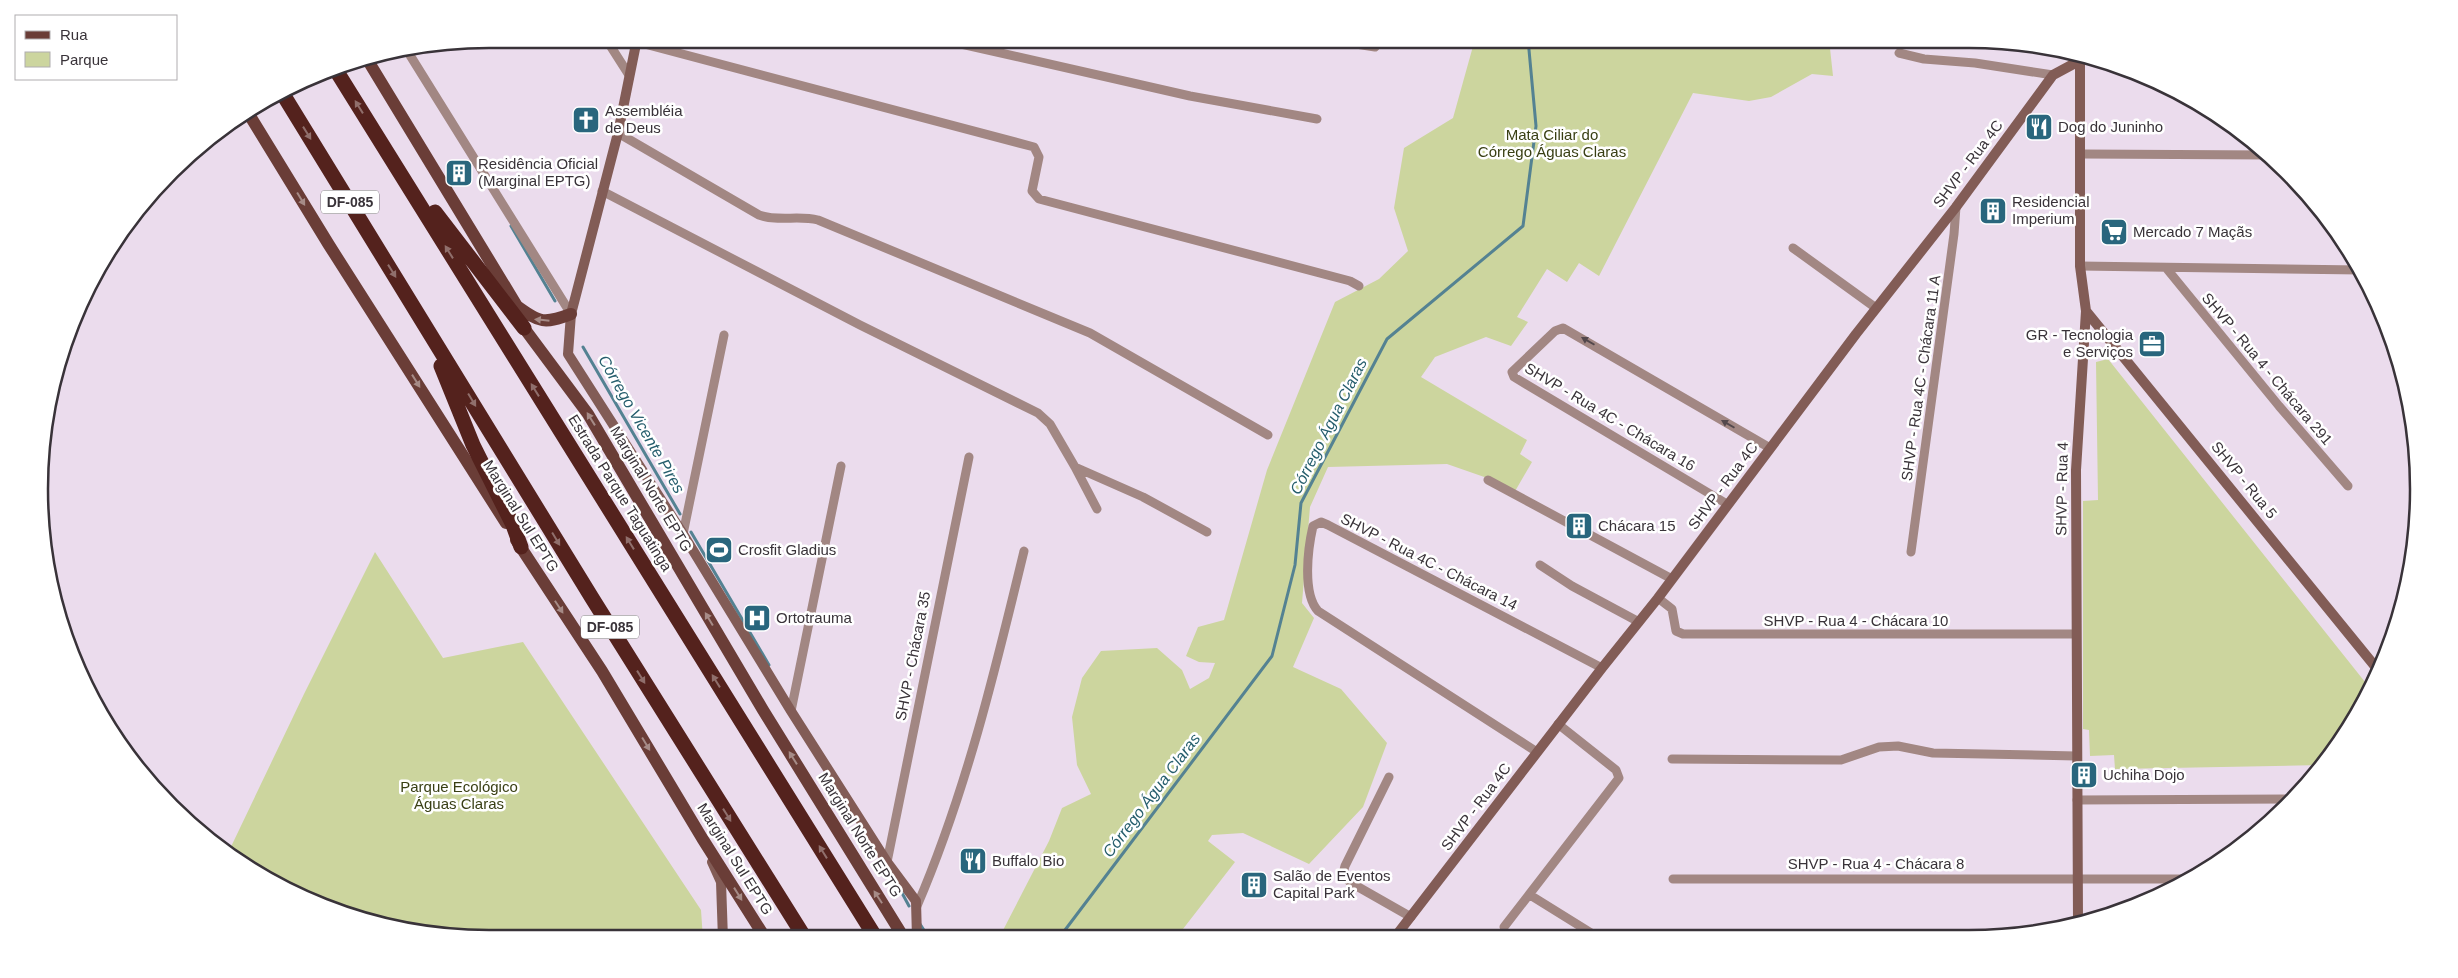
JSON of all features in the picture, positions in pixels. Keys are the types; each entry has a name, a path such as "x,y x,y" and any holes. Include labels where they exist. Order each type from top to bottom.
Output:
{"highway":[{"name":"Estrada Parque Taguatinga","path":"338,74 871,930"},
{"name":"DF-085","path":"285,98 419,313 592,598 800,930"},
{"path":"384,147 524,328"},
{"path":"419,313 473,445 513,525 521,547"}],"main road":[{"name":"Marginal Norte EPTG","path":"370,64 517,306 524,328 588,414 763,710 899,930"},
{"name":"Marginal Sul EPTG","path":"251,118 329,245 381,323 521,547 602,671 702,838 761,930"},
{"path":"517,306 534,319 541,321 554,320 571,314"}],"street":[{"path":"612,48 629,75"},
{"path":"635,48 618,133 571,314 568,354 683,534 791,711 917,906"},
{"path":"663,48 1034,147 1039,157 1032,191 1039,199 1350,280 1359,286"},
{"path":"979,48 1190,96 1317,119"},
{"path":"1899,53 1924,60 1975,64 1997,69 2053,75"},
{"path":"410,55 571,314"},
{"name":"SHVP - Rua 4C","path":"1400,930 1558,724 1658,598 1876,308 1956,207 2053,75 2076,61"},
{"name":"SHVP - Rua 4","path":"2078,916 2076,470 2086,311 2080,266 2082,154 2080,62"},
{"path":"618,133 759,215 777,219 805,217 818,220 1090,333 1268,436"},
{"path":"2082,154 2257,155"},
{"path":"602,191 860,326 1038,412 1050,424 1097,509"},
{"name":"SHVP - Rua 4C - Chácara 11 A","path":"1911,552 1954,234 1956,207"},
{"path":"1794,248 1876,308"},
{"name":"SHVP - Rua 4 - Chácara 291","path":"2080,266 2167,269 2352,270"},
{"name":"SHVP - Rua 4 - Chácara 291","path":"2167,269 2279,406 2348,486"},
{"name":"SHVP - Rua 5","path":"2086,311 2374,665"},
{"name":"SHVP - Rua 4C - Chácara 16","path":"1727,504 1514,377 1512,372 1555,331 1563,328 1770,448"},
{"path":"683,534 724,335"},
{"name":"SHVP - Chácara 35","path":"887,862 968,457"},
{"path":"791,711 841,466"},
{"path":"1075,467 1143,497 1207,532"},
{"path":"1488,480 1672,579"},
{"name":"SHVP - Rua 4C - Chácara 14","path":"1537,752 1318,611 1312,604 1309,594 1310,540 1313,526 1321,522 1328,525 1602,668"},
{"path":"917,930 917,906 955,808 983,715 1024,551"},
{"path":"1540,565 1572,586 1639,622"},
{"name":"SHVP - Rua 4 - Chácara 10","path":"1658,598 1672,610 1676,631 1683,634 2076,634"},
{"path":"1504,927 1619,778 1616,770 1558,724"},
{"path":"1672,759 1841,760 1879,747 1898,746 1942,753 2076,756"},
{"path":"1389,777 1345,866 1344,874 1346,880 1410,917"},
{"path":"2077,800 2283,799"},
{"path":"702,838 721,882 723,930"},
{"name":"SHVP - Rua 4 - Chácara 8","path":"1674,879 1953,878 2173,880"},
{"path":"1530,895 1586,930"}],"green space":[{"name":"Mata Ciliar do Córrego Águas Claras","path":"1472,48 1830,48 1833,76 1812,74 1771,97 1749,101 1693,93 1599,276 1579,263 1567,282 1547,269 1517,317 1528,322 1511,346 1486,337 1435,357 1421,377 1527,440 1520,454 1532,462 1514,493 1490,479 1447,464 1328,467 1310,507 1302,603 1314,618 1293,667 1341,689 1387,743 1363,807 1309,864 1243,833 1212,835 1208,841 1235,862 1182,930 1003,930 1049,841 1062,808 1091,794 1077,765 1072,717 1082,678 1101,651 1157,648 1182,670 1190,689 1209,678 1215,663 1199,662 1186,656 1198,627 1224,620 1267,470 1335,302 1379,279 1408,251 1394,208 1404,148 1453,118"},
{"path":"2108,359 2366,683 2336,734 2313,765 2115,769 2114,755 2090,756 2089,730 2083,729 2083,501 2098,500 2096,362"},
{"name":"Parque Ecológico Águas Claras","path":"375,552 443,658 523,642 701,910 702,930 460,930 431,927 403,922 347,907 320,897 268,871 231,847"}],"waterway":[{"name":"Córrego Água Claras","path":"1065,930 1272,656 1295,565 1301,503 1387,339 1523,226 1536,126 1529,48"},
{"name":"Córrego Vicente Pires","path":"511,226 555,301"},
{"name":"Córrego Vicente Pires","path":"583,347 680,514"},
{"name":"Córrego Vicente Pires","path":"691,532 769,665"},
{"name":"Córrego Vicente Pires","path":"895,880 909,906"},
{"name":"Córrego Vicente Pires","path":"920,924 924,930"}],"place":[{"name":"Assembléia de Deus","path":"586,120"},
{"name":"Dog do Juninho","path":"2039,127"},
{"name":"Residência Oficial (Marginal EPTG)","path":"459,173"},
{"name":"Residencial Imperium","path":"1993,211"},
{"name":"Mercado 7 Maçãs","path":"2114,232"},
{"name":"GR - Tecnologia e Serviços","path":"2152,344"},
{"name":"Chácara 15","path":"1579,526"},
{"name":"Crosfit Gladius","path":"719,550"},
{"name":"Ortotrauma","path":"757,618"},
{"name":"Uchiha Dojo","path":"2084,775"},
{"name":"Buffalo Bio","path":"973,861"},
{"name":"Salão de Eventos Capital Park","path":"1254,885"}]}
